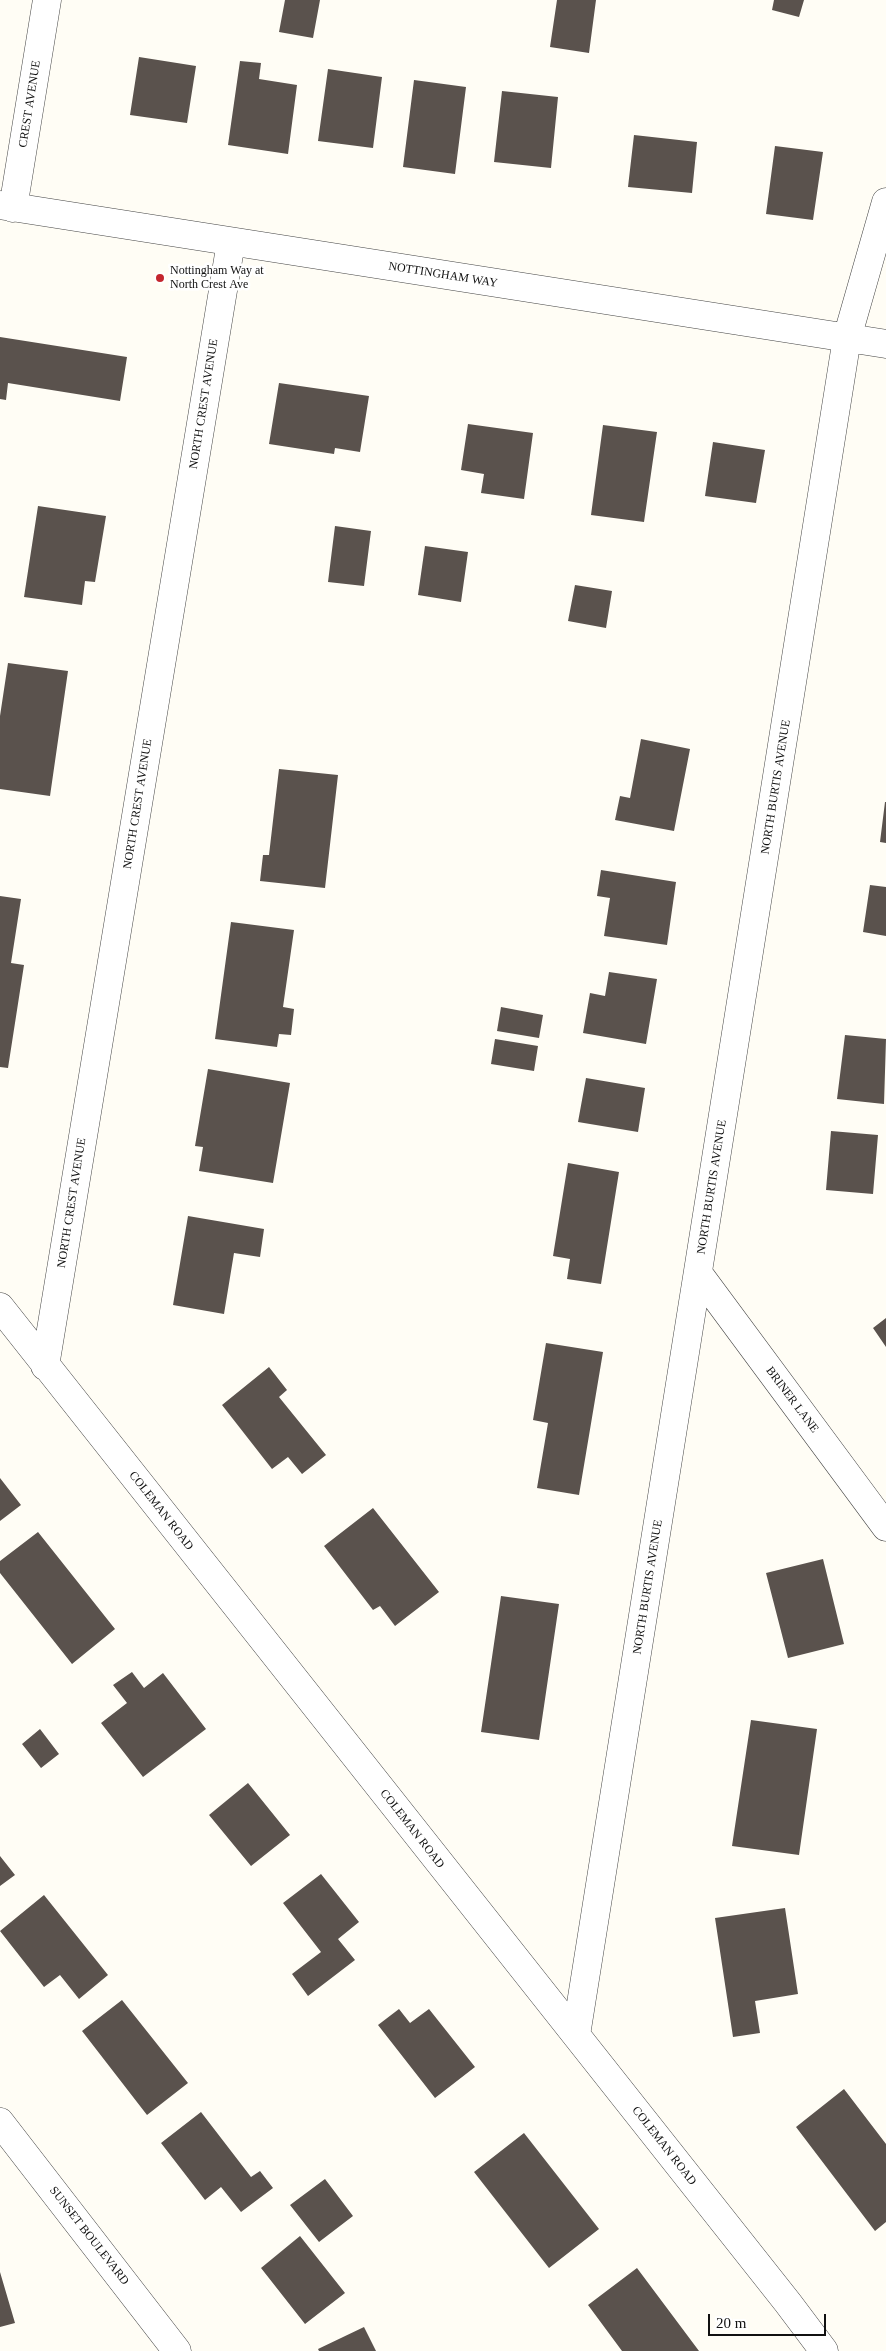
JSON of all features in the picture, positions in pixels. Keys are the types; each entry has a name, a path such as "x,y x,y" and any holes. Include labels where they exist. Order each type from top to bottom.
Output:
{"street":[{"name":"CREST AVENUE","path":"7,206 47,0"},
{"name":"NORTH BURTIS AVENUE","path":"576,2036 848,338 886,202"},
{"name":"NOTTINGHAM WAY","path":"7,206 886,344"},
{"name":"NORTH CREST AVENUE","path":"45,1366 231,242"},
{"name":"BRINER LANE","path":"698,1273 886,1527"},
{"name":"COLEMAN ROAD","path":"0,1307 788,2302 824,2351"},
{"name":"SUNSET BOULEVARD","path":"0,2122 177,2351"}],"building":[{"path":"285,0 320,0 313,38 279,32"},
{"path":"557,0 596,0 589,53 550,47"},
{"path":"774,0 804,0 799,17 772,10"},
{"path":"139,57 196,66 187,123 130,115"},
{"path":"240,61 261,63 259,79 297,85 288,154 228,145"},
{"path":"328,69 382,77 373,148 318,141"},
{"path":"414,80 466,87 455,174 403,167"},
{"path":"502,91 558,97 551,168 494,162"},
{"path":"634,135 697,142 692,193 628,187"},
{"path":"775,146 823,152 813,220 766,214"},
{"path":"0,337 127,357 120,401 8,383 6,400 0,399"},
{"path":"279,383 369,396 360,452 335,448 334,454 269,444"},
{"path":"468,424 533,433 524,499 481,493 484,474 461,470"},
{"path":"603,425 657,432 644,522 591,515"},
{"path":"713,442 765,450 756,503 705,496"},
{"path":"38,506 106,516 95,582 85,581 82,605 24,597"},
{"path":"335,526 371,531 364,586 328,582"},
{"path":"425,546 468,552 461,602 418,595"},
{"path":"575,585 612,591 606,628 568,621"},
{"path":"8,663 68,671 50,796 0,789 0,716"},
{"path":"641,739 690,749 674,831 615,820 620,796 630,798"},
{"path":"279,769 338,775 325,888 260,881 263,855 269,855"},
{"path":"886,802 886,843 880,842"},
{"path":"601,870 676,882 667,945 604,936 610,898 597,896"},
{"path":"870,885 886,887 886,936 863,932"},
{"path":"0,896 21,899 11,963 24,965 8,1068 0,1067"},
{"path":"231,922 294,930 283,1007 294,1009 291,1035 279,1034 277,1047 215,1039"},
{"path":"609,972 657,979 646,1044 583,1033 590,993 605,996"},
{"path":"501,1007 543,1015 539,1038 497,1031"},
{"path":"845,1035 886,1039 884,1104 837,1099"},
{"path":"495,1039 538,1046 534,1071 491,1064"},
{"path":"208,1069 290,1083 273,1183 199,1171 203,1147 195,1146"},
{"path":"586,1078 645,1088 638,1132 578,1122"},
{"path":"831,1131 878,1135 873,1194 826,1190"},
{"path":"568,1163 619,1172 601,1284 567,1279 570,1259 553,1256"},
{"path":"188,1216 264,1229 260,1257 234,1253 224,1314 173,1305"},
{"path":"886,1318 886,1347 873,1328"},
{"path":"546,1343 603,1352 579,1495 537,1488 548,1423 533,1420"},
{"path":"269,1367 287,1390 279,1397 326,1455 302,1474 288,1457 272,1469 222,1405"},
{"path":"0,1478 21,1505 0,1521"},
{"path":"373,1508 439,1592 395,1626 380,1606 373,1610 324,1546"},
{"path":"38,1532 115,1629 72,1664 0,1573 0,1561"},
{"path":"823,1559 844,1644 788,1658 766,1573"},
{"path":"501,1596 559,1604 539,1740 481,1732"},
{"path":"132,1672 144,1688 163,1673 206,1729 143,1777 101,1723 127,1703 113,1685"},
{"path":"751,1720 817,1729 799,1855 732,1846"},
{"path":"40,1729 59,1754 41,1768 22,1744"},
{"path":"248,1783 290,1835 251,1866 209,1815"},
{"path":"0,1856 15,1875 0,1886"},
{"path":"321,1874 359,1922 338,1939 355,1960 308,1996 292,1974 321,1952 283,1903"},
{"path":"44,1895 108,1975 79,1999 60,1975 44,1987 0,1931"},
{"path":"785,1908 798,1994 755,2001 760,2033 733,2037 715,1918"},
{"path":"122,2000 188,2083 147,2115 82,2031"},
{"path":"399,2009 410,2023 429,2009 475,2067 435,2098 378,2025"},
{"path":"844,2089 886,2144 886,2222 875,2231 796,2127"},
{"path":"201,2112 251,2177 260,2171 273,2188 241,2212 221,2187 205,2200 161,2143"},
{"path":"524,2133 599,2229 549,2268 474,2172"},
{"path":"325,2179 353,2216 319,2242 290,2205"},
{"path":"300,2236 345,2293 305,2324 261,2268"},
{"path":"637,2268 699,2351 622,2351 588,2305"},
{"path":"0,2272 15,2323 0,2327"},
{"path":"364,2327 376,2351 319,2351 318,2349"}],"place":[{"name":"Nottingham Way at North Crest Ave","path":"160,278"}]}
